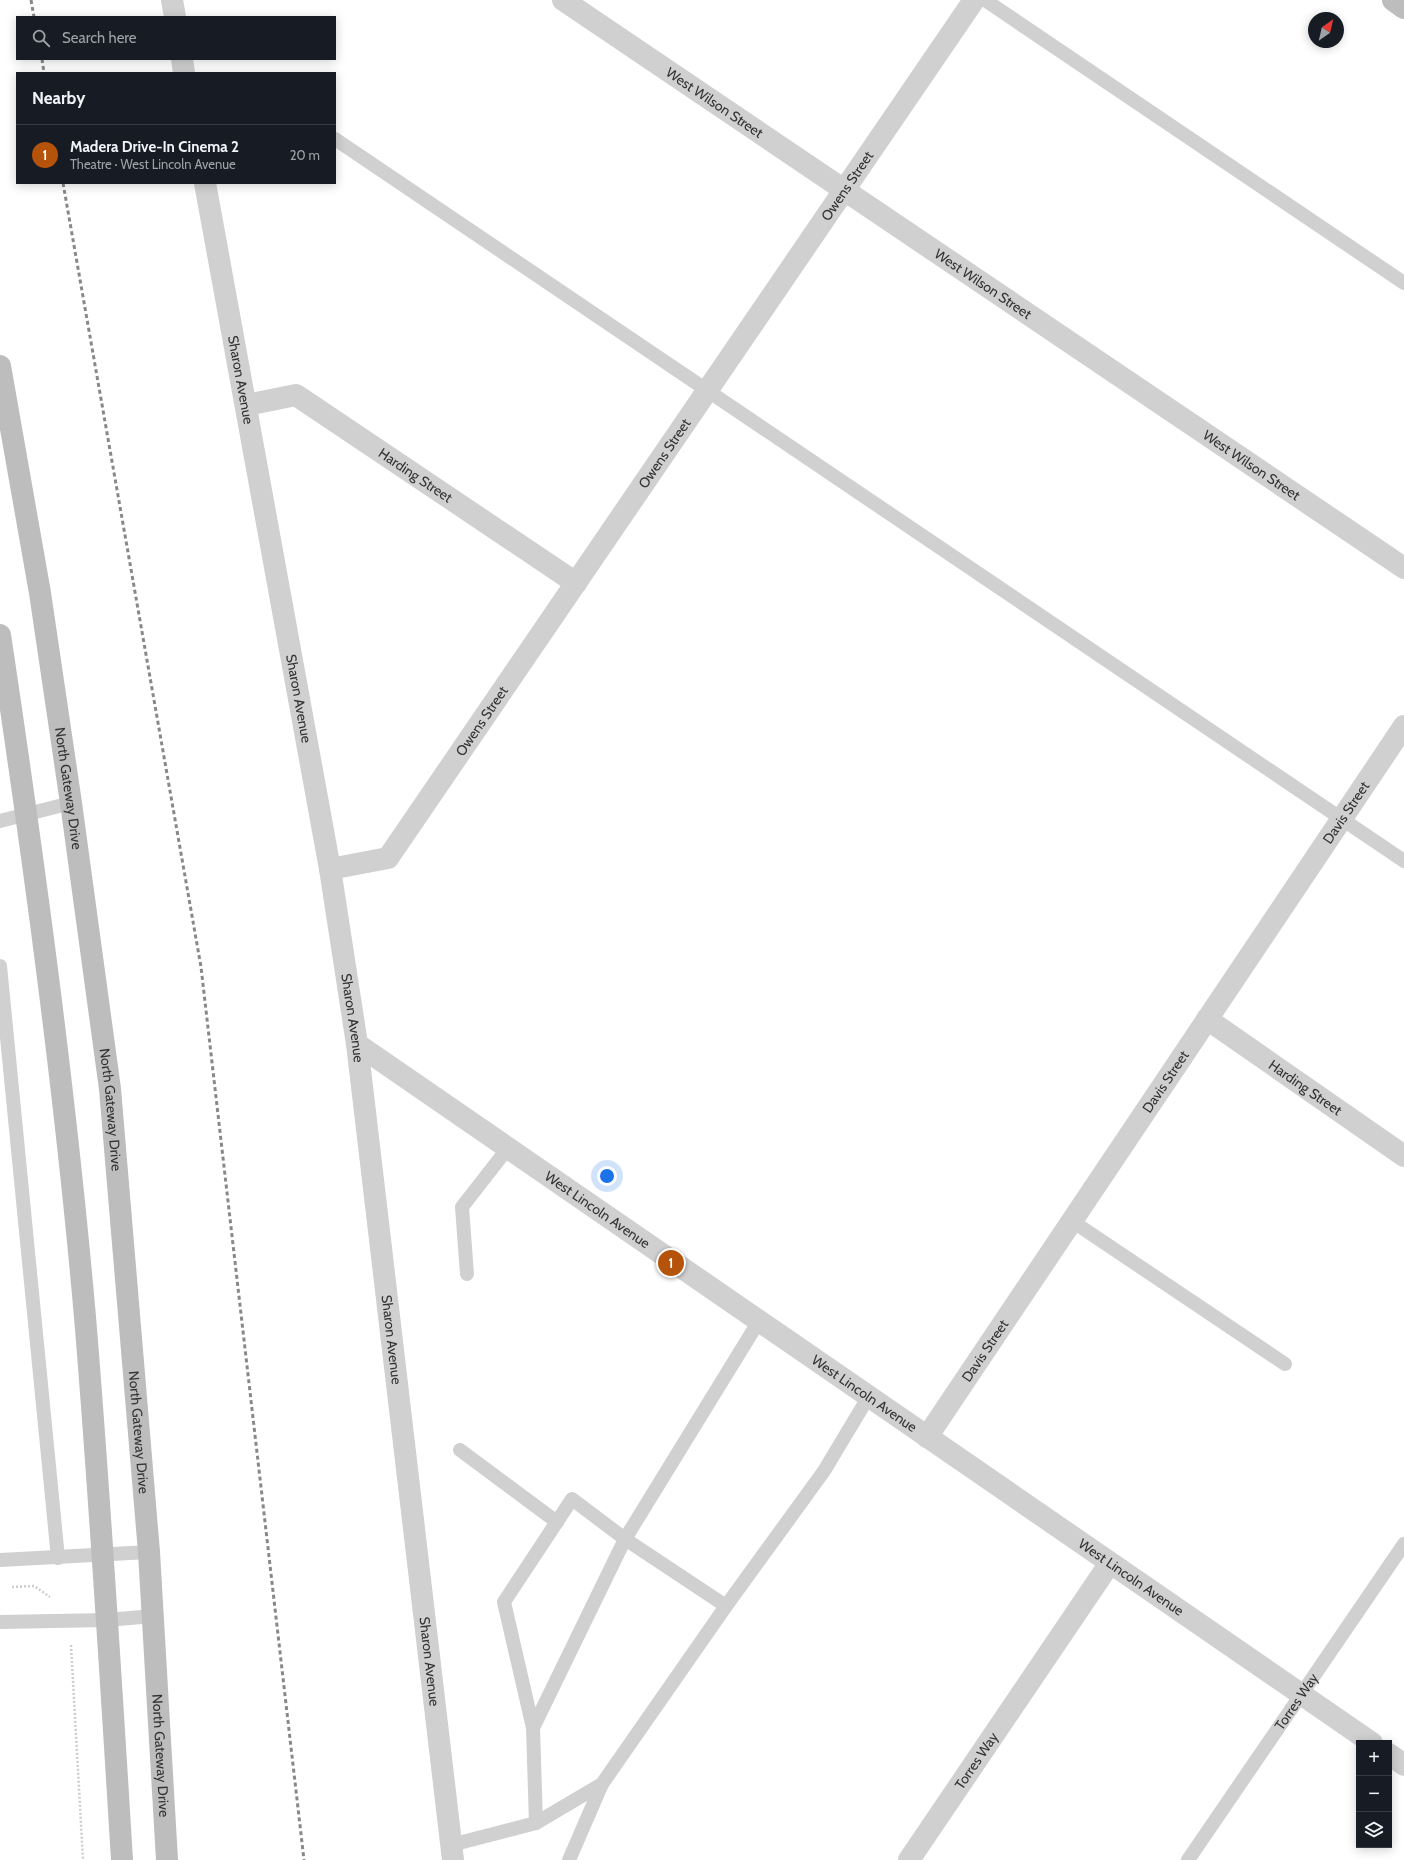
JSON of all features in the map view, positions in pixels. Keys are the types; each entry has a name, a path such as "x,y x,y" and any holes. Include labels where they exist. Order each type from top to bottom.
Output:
{"main road":[{"path":"1393,0 1404,8"},
{"name":"North Gateway Drive","path":"0,366 40,593 72,803 110,1089 149,1552 168,1860"},
{"path":"0,635 27,816 65,1114 85,1317 107,1620 122,1860"}],"street":[{"path":"172,0 175,16"},
{"name":"West Wilson Street","path":"563,0 1404,568"},
{"name":"Owens Street","path":"330,869 388,858 974,0"},
{"path":"182,60 184,72"},
{"name":"Sharon Avenue","path":"205,184 247,405 330,869 357,1044 452,1852"},
{"name":"Harding Street","path":"247,405 296,395 576,583"},
{"name":"Davis Street","path":"927,1437 1404,726"},
{"name":"Harding Street","path":"1207,1019 1404,1156"},
{"name":"West Lincoln Avenue","path":"357,1044 1368,1740"},
{"name":"Torres Way","path":"909,1860 1110,1563"},
{"path":"1392,1756 1404,1765"}],"lane":[{"path":"985,0 1404,283"},
{"path":"336,140 1404,861"},
{"path":"0,821 27,816 72,803"},
{"path":"0,966 58,1558"},
{"path":"467,1274 462,1207 508,1148"},
{"path":"1072,1221 1285,1364"},
{"path":"533,1728 625,1539 759,1321"},
{"path":"568,1860 602,1784 726,1606 824,1471 869,1396"},
{"path":"460,1450 557,1522"},
{"path":"536,1823 533,1728 504,1602 572,1500 625,1539 726,1606"},
{"name":"Torres Way","path":"1188,1860 1404,1544"},
{"path":"0,1560 102,1556 149,1552"},
{"path":"0,1622 107,1620 153,1616"},
{"path":"452,1852 536,1823 602,1784"}],"path":[{"path":"12,1587 34,1586 47,1594 53,1601"},
{"path":"71,1644 83,1860"}],"railway":[{"path":"31,0 34,16"},
{"path":"42,60 44,72"},
{"path":"63,184 201,967 304,1860"}],"place":[{"name":"Madera Drive-In Cinema 2","path":"671,1263"}]}
